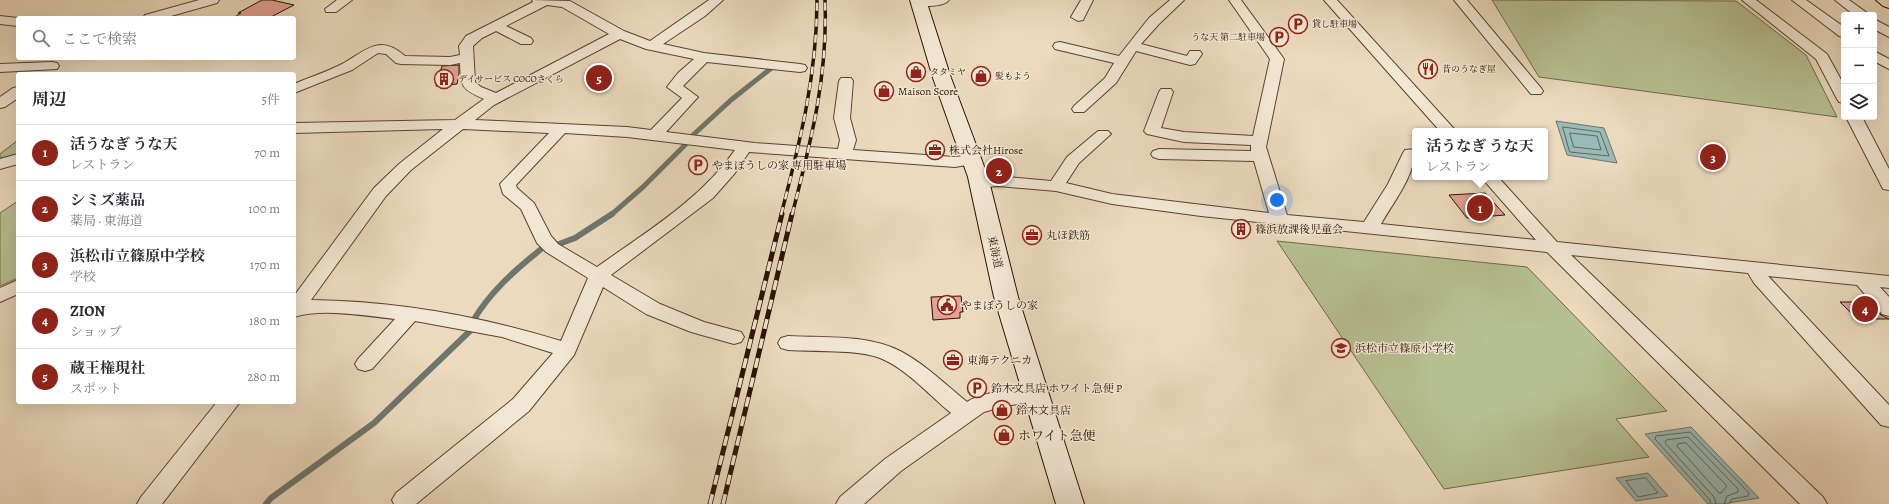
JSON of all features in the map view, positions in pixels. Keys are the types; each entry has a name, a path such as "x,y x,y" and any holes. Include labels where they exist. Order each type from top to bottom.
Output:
{"highway":[{"path":"1884,0 1889,3"}],"main road":[{"name":"東海道","path":"918,1 941,75 979,183 999,269 1035,394 1070,504"}],"street":[{"path":"157,16 213,0"},
{"path":"331,9 346,0"},
{"path":"496,98 476,90 468,83 466,58 467,42 477,35 497,26 542,0 568,2 619,34 651,46 704,57 800,68"},
{"path":"651,46 717,0"},
{"path":"918,1 943,0"},
{"path":"1078,17 1087,0"},
{"path":"1079,109 1111,80 1133,46 1154,21 1178,0"},
{"path":"1235,0 1277,59 1260,148 1280,220"},
{"path":"1330,0 1445,128"},
{"path":"1460,0 1536,91"},
{"path":"1748,0 1822,56 1841,93"},
{"path":"1798,0 1841,31"},
{"path":"1841,0 1859,12"},
{"path":"0,20 16,22"},
{"path":"1877,25 1889,33"},
{"path":"497,26 526,41"},
{"path":"296,307 387,183 459,124 496,98 619,34"},
{"path":"1060,46 1122,61"},
{"path":"1133,46 1190,60 1195,54"},
{"path":"296,88 336,71 372,51 379,49 390,50 401,60 450,61 466,58"},
{"path":"654,136 691,97 674,87 683,76 704,57"},
{"path":"1877,57 1889,65"},
{"path":"0,68 51,66"},
{"path":"844,154 848,140 842,118 846,81"},
{"path":"0,104 16,92"},
{"path":"1166,92 1152,131 1260,148"},
{"path":"1856,120 1889,185"},
{"path":"296,128 459,124 561,129 654,136 745,147 955,162 972,160"},
{"path":"561,129 511,180 508,187 528,207 547,244 633,298 675,319 698,328 734,337"},
{"path":"1056,186 1073,160 1102,134"},
{"path":"404,500 521,405 566,350 599,276 707,194 726,174 745,147"},
{"path":"1159,154 1260,148"},
{"path":"1373,229 1372,224 1396,184 1411,154"},
{"path":"0,164 16,160"},
{"path":"1492,180 1552,247 1815,504"},
{"path":"979,183 998,181 1056,186 1117,200 1196,211 1889,282"},
{"path":"1754,268 1761,279 1889,419"},
{"path":"1862,279 1889,309"},
{"path":"0,296 16,287"},
{"path":"296,308 334,306 410,315 494,328 566,350"},
{"path":"365,364 410,315"},
{"path":"788,343 866,348 887,353 904,363 965,413"},
{"path":"848,504 893,465 965,413 990,401 1035,394"},
{"path":"149,504 227,404"}],"green space":[{"path":"1492,0 1736,1 1806,55 1837,117 1539,77"},
{"path":"16,142 16,154 0,158 0,154"},
{"path":"16,202 16,279 0,286 0,213"},
{"path":"1277,241 1527,267 1667,411 1616,419 1649,457 1444,489"}],"water":[{"path":"1556,121 1604,128 1617,163 1567,155"},
{"path":"1691,427 1759,498 1722,504 1708,504 1645,434"},
{"path":"1648,473 1668,496 1636,501 1616,478"}],"building":[{"path":"262,0 272,0 294,5 273,16 236,16 241,13 238,13"},
{"name":"デイサービス COCOさくら","path":"459,65 457,84 436,86 442,66"},
{"path":"1485,193 1505,215 1467,218 1449,195"},
{"name":"やまぼうしの家","path":"961,296 963,312 960,312 960,318 933,320 931,297"},
{"path":"1840,302 1870,302 1881,315 1889,319 1857,319"}],"waterway":[{"path":"692,136 731,100 774,66 777,67"},
{"path":"611,215 643,187 686,144"},
{"path":"559,244 575,238 612,214"},
{"path":"473,321 503,282 540,250"},
{"path":"266,504 271,498 374,423 471,330"}],"railway":[{"path":"781,215 801,135 811,82 817,0"},
{"path":"792,215 806,161 817,109 824,56 825,0"},
{"path":"710,504 782,214"},
{"path":"723,504 792,214"}],"place":[{"name":"貸し駐車場","path":"1298,24"},
{"name":"うな天 第二駐車場","path":"1279,37"},
{"name":"昔のうなぎ屋","path":"1428,69"},
{"name":"タタミヤ","path":"916,72"},
{"name":"髪もよう","path":"981,76"},
{"name":"蔵王権現社","path":"599,78"},
{"name":"デイサービス COCOさくら","path":"444,79"},
{"name":"Maison Score","path":"884,91"},
{"name":"株式会社Hirose","path":"935,150"},
{"name":"浜松市立篠原中学校","path":"1713,157"},
{"name":"やまぼうしの家 専用駐車場","path":"698,165"},
{"name":"シミズ薬品","path":"999,171"},
{"name":"活うなぎ うな天","path":"1480,208"},
{"name":"篠浜放課後児童会","path":"1241,229"},
{"name":"丸ほ鉄筋","path":"1032,235"},
{"name":"やまぼうしの家","path":"947,305"},
{"name":"ZION","path":"1865,309"},
{"name":"浜松市立篠原小学校","path":"1341,348"},
{"name":"東海テクニカ","path":"953,360"},
{"name":"鈴木文具店 ホワイト急便 P","path":"977,388"},
{"name":"鈴木文具店","path":"1002,410"},
{"name":"ホワイト急便","path":"1004,435"}]}
